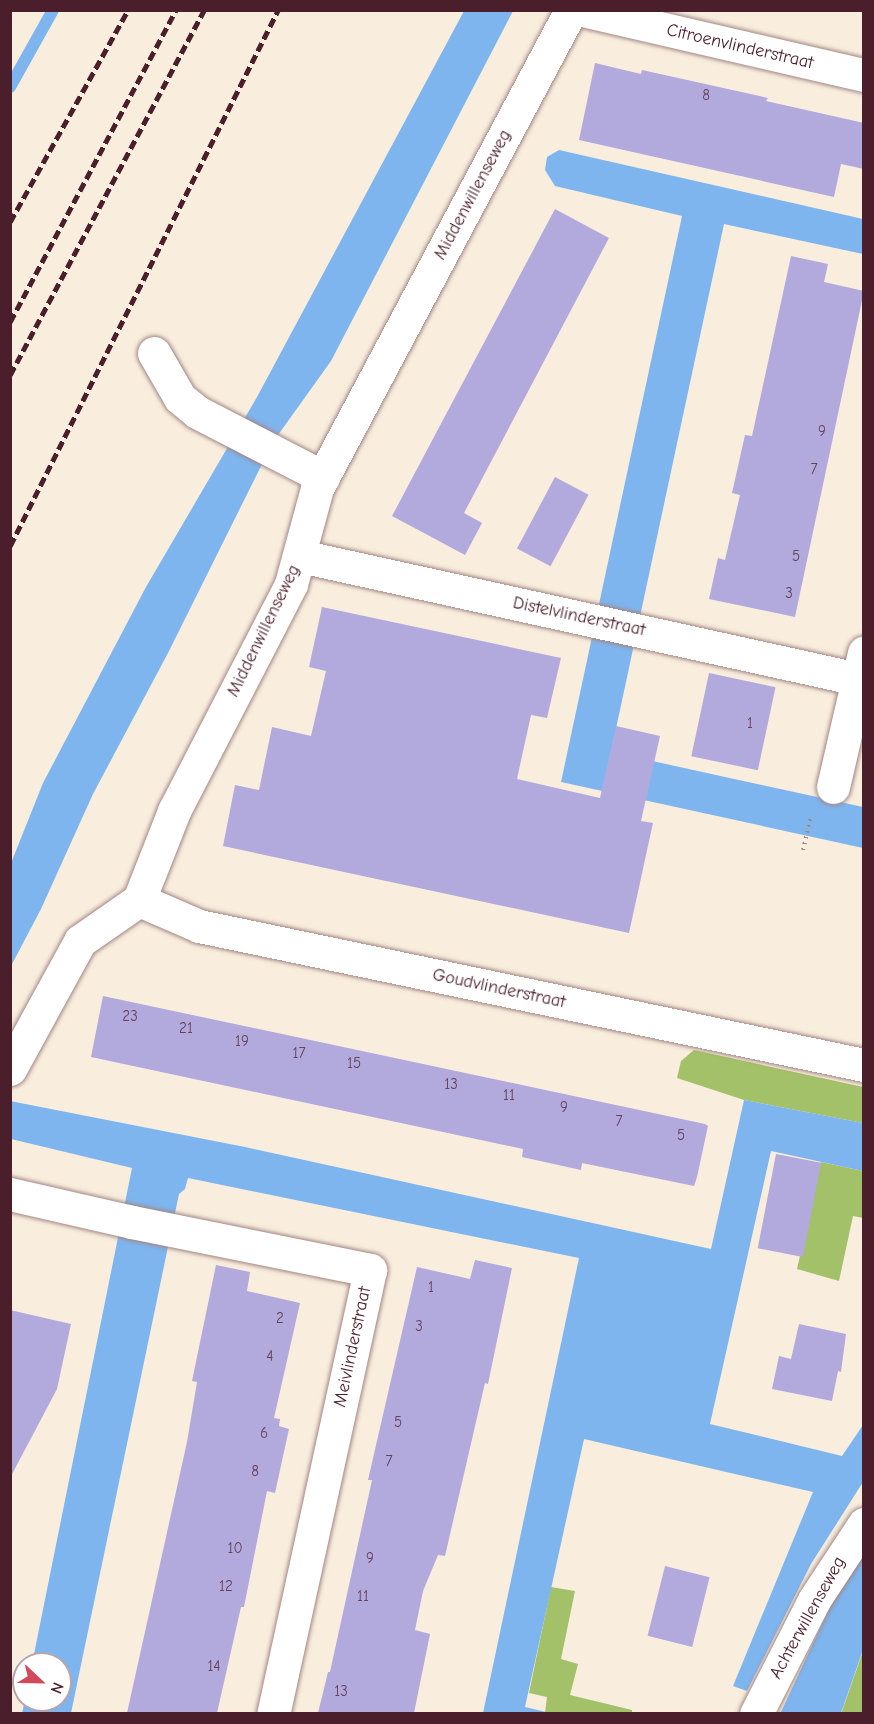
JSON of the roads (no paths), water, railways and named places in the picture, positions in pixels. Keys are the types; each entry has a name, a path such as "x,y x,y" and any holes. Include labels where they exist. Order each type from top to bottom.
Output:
{"street":[{"name":"Middenwillenseweg","path":"139,900 174,810 291,584 317,488 571,10"},
{"name":"Citroenvlinderstraat","path":"582,10 864,75"},
{"path":"154,353 180,398 197,412 323,477"},
{"name":"Distelvlinderstraat","path":"300,556 861,666"},
{"path":"833,787 861,666"},
{"path":"10,1069 80,941 139,900"},
{"name":"Goudvlinderstraat","path":"139,900 199,926 864,1065"},
{"name":"Meivlinderstraat","path":"10,1194 132,1222 370,1270 273,1713"},
{"name":"Achterwillenseweg","path":"756,1713 814,1600 864,1524"}],"water":[{"path":"464,11 513,11 331,361 273,442 168,653 93,794 41,909 11,966 11,863 43,783 146,587 257,397"},
{"path":"559,150 863,219 863,254 724,224 611,752 863,807 863,848 561,782 682,216 555,186 545,170 547,157"},
{"path":"744,1100 863,1123 863,1171 771,1151 710,1424 842,1456 863,1425 863,1482 811,1564 747,1691 733,1686 813,1492 584,1439 525,1707 550,1713 483,1713 579,1258 188,1178 185,1189 179,1194 72,1708 72,1652 34,1652 132,1168 11,1139 10,1101 245,1147 711,1249"},
{"path":"863,1553 863,1650 841,1713 780,1714 831,1605"},
{"path":"22,1712 71,1712 71,1713"}],"waterway":[{"path":"10,87 53,10"}],"railway":[{"path":"10,222 128,10"},
{"path":"10,322 176,10"},
{"path":"10,375 204,10"},
{"path":"10,546 278,10"}]}
